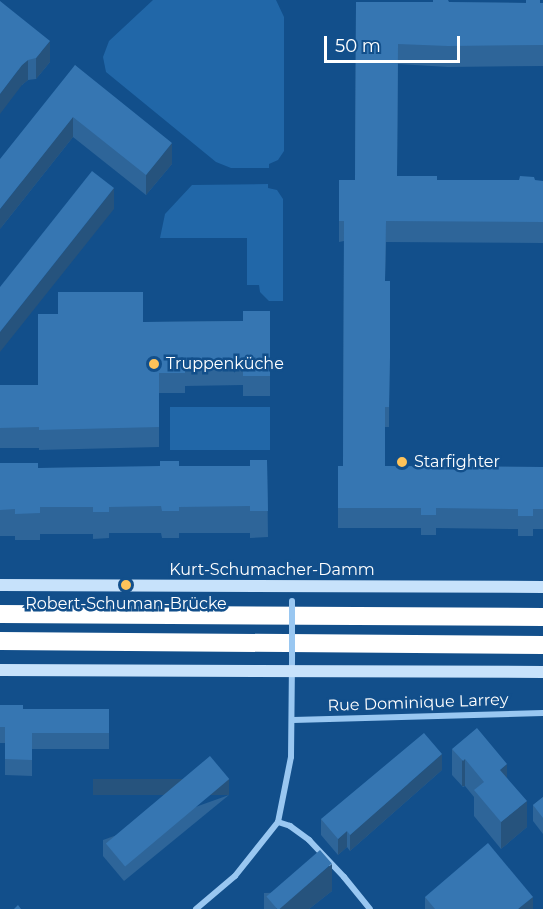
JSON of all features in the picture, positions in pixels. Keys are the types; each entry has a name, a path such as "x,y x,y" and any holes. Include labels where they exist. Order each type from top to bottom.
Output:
{"highway":[{"path":"0,614 543,616"},
{"path":"0,641 543,645"}],"main road":[{"name":"Kurt-Schumacher-Damm","path":"0,585 543,587"},
{"path":"0,670 543,672"}],"street":[{"path":"196,909 235,876 278,822 291,757 292,586"},
{"name":"Rue Dominique Larrey","path":"293,720 543,713"},
{"path":"278,822 290,826 309,840 344,877 369,909"}],"shaded area":[{"path":"153,0 276,0 284,17 284,151 278,160 269,164 269,168 231,168 216,162 106,72 103,57 109,41"},
{"path":"268,184 268,188 277,190 283,199 283,301 269,301 260,292 259,285 247,285 247,238 160,238 165,214 192,185"},
{"path":"170,407 270,407 270,450 170,450"}],"building":[{"path":"433,0 526,3 526,0 540,0 540,3 543,3 543,45 398,44 397,176 437,176 437,180 519,180 520,176 534,177 535,180 543,181 543,222 386,221 385,281 390,281 390,357 389,407 385,407 385,466 543,467 543,509 533,509 533,516 518,516 518,509 436,508 436,515 421,515 421,508 338,508 338,466 343,466 344,221 339,221 339,180 355,180 356,2 433,2"},
{"path":"0,1 50,41 36,58 22,65 0,94"},
{"path":"75,65 172,143 146,175 73,117 0,209 0,159"},
{"path":"92,171 114,188 0,332 0,287"},
{"name":"Truppenküche","path":"58,292 143,292 143,322 243,321 243,311 270,311 270,376 243,376 243,365 185,366 185,373 159,373 159,427 39,430 39,427 0,428 0,385 38,385 38,314 58,314"},
{"path":"250,460 267,460 268,511 250,511 250,506 179,507 179,511 162,511 161,506 109,507 109,512 93,512 93,507 40,507 40,513 15,514 15,509 0,510 0,463 38,463 38,468 160,466 160,461 179,461 179,466 250,466"},
{"path":"0,705 23,705 23,709 109,709 109,733 32,733 32,760 5,759 5,727 0,727"},
{"path":"477,728 507,764 500,770 527,801 501,822 474,790 484,782 465,759 463,761 452,749"},
{"path":"424,733 442,754 350,835 347,831 338,839 321,819"},
{"path":"210,756 229,779 125,866 106,843"},
{"path":"543,797 543,818 533,805"},
{"path":"488,843 533,897 518,909 435,909 425,897"},
{"path":"320,850 332,864 280,909 266,897"}],"place":[{"name":"Truppenküche","path":"154,364"},
{"name":"Starfighter","path":"402,462"},
{"name":"Robert-Schuman-Brücke","path":"126,585"}]}
